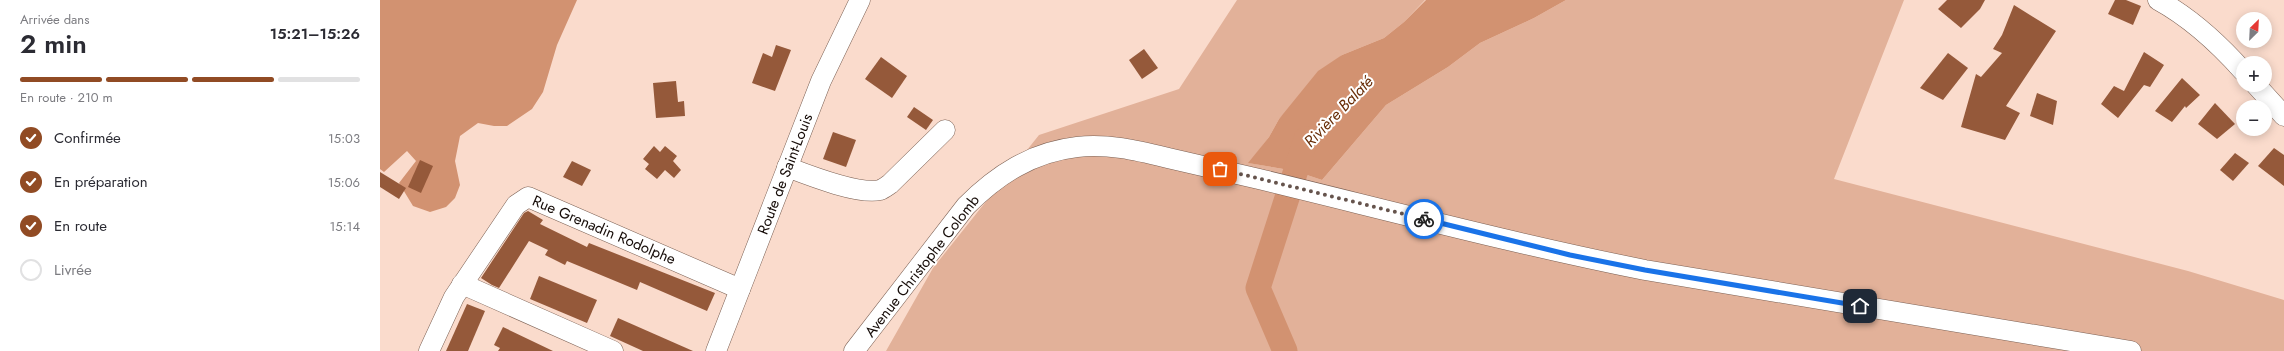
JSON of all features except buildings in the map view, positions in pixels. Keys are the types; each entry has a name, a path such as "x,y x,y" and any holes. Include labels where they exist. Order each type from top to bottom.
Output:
{"street":[{"name":"Route de Saint-Louis","path":"716,351 821,81 860,0"},
{"path":"2158,0 2186,16 2203,30 2236,63"},
{"path":"2262,92 2284,116"},
{"path":"788,167 812,177 854,189 880,190 890,184 945,130"},
{"name":"Avenue Christophe Colomb","path":"854,351 966,206 986,187 1001,175 1029,159 1055,150 1078,146 1104,146 1129,149 1220,169 1570,255 1645,270 2131,351"},
{"name":"Rue Grenadin Rodolphe","path":"429,351 462,284 516,204 528,197 740,289"},
{"path":"462,284 613,351"}],"shaded area":[{"path":"1237,0 1425,0 1404,22 1384,38 1342,55 1279,119 1269,137 1249,163 1295,171 1322,180 1386,105 1448,67 1480,43 1534,18 1566,0 1904,0 1834,179 2188,271 2284,300 2284,351 886,351 933,268 1039,135 1179,89"}],"water":[{"path":"380,0 577,0 557,45 543,92 532,109 507,126 494,126 478,123 460,136 455,161 460,185 455,198 446,207 430,212 413,206 399,183 416,161 407,151 384,172 380,169"},
{"path":"1426,0 1566,0 1534,18 1480,43 1448,67 1386,105 1322,180 1295,171 1248,163 1269,137 1279,119 1318,71 1342,55 1384,38 1404,22"}],"waterway":[{"name":"Rivière Balaté","path":"1285,351 1258,288 1306,139"}],"way so far":[{"path":"1220,169 1424,219"}],"route":[{"path":"1424,219 1570,255 1645,270 1860,306"}]}
